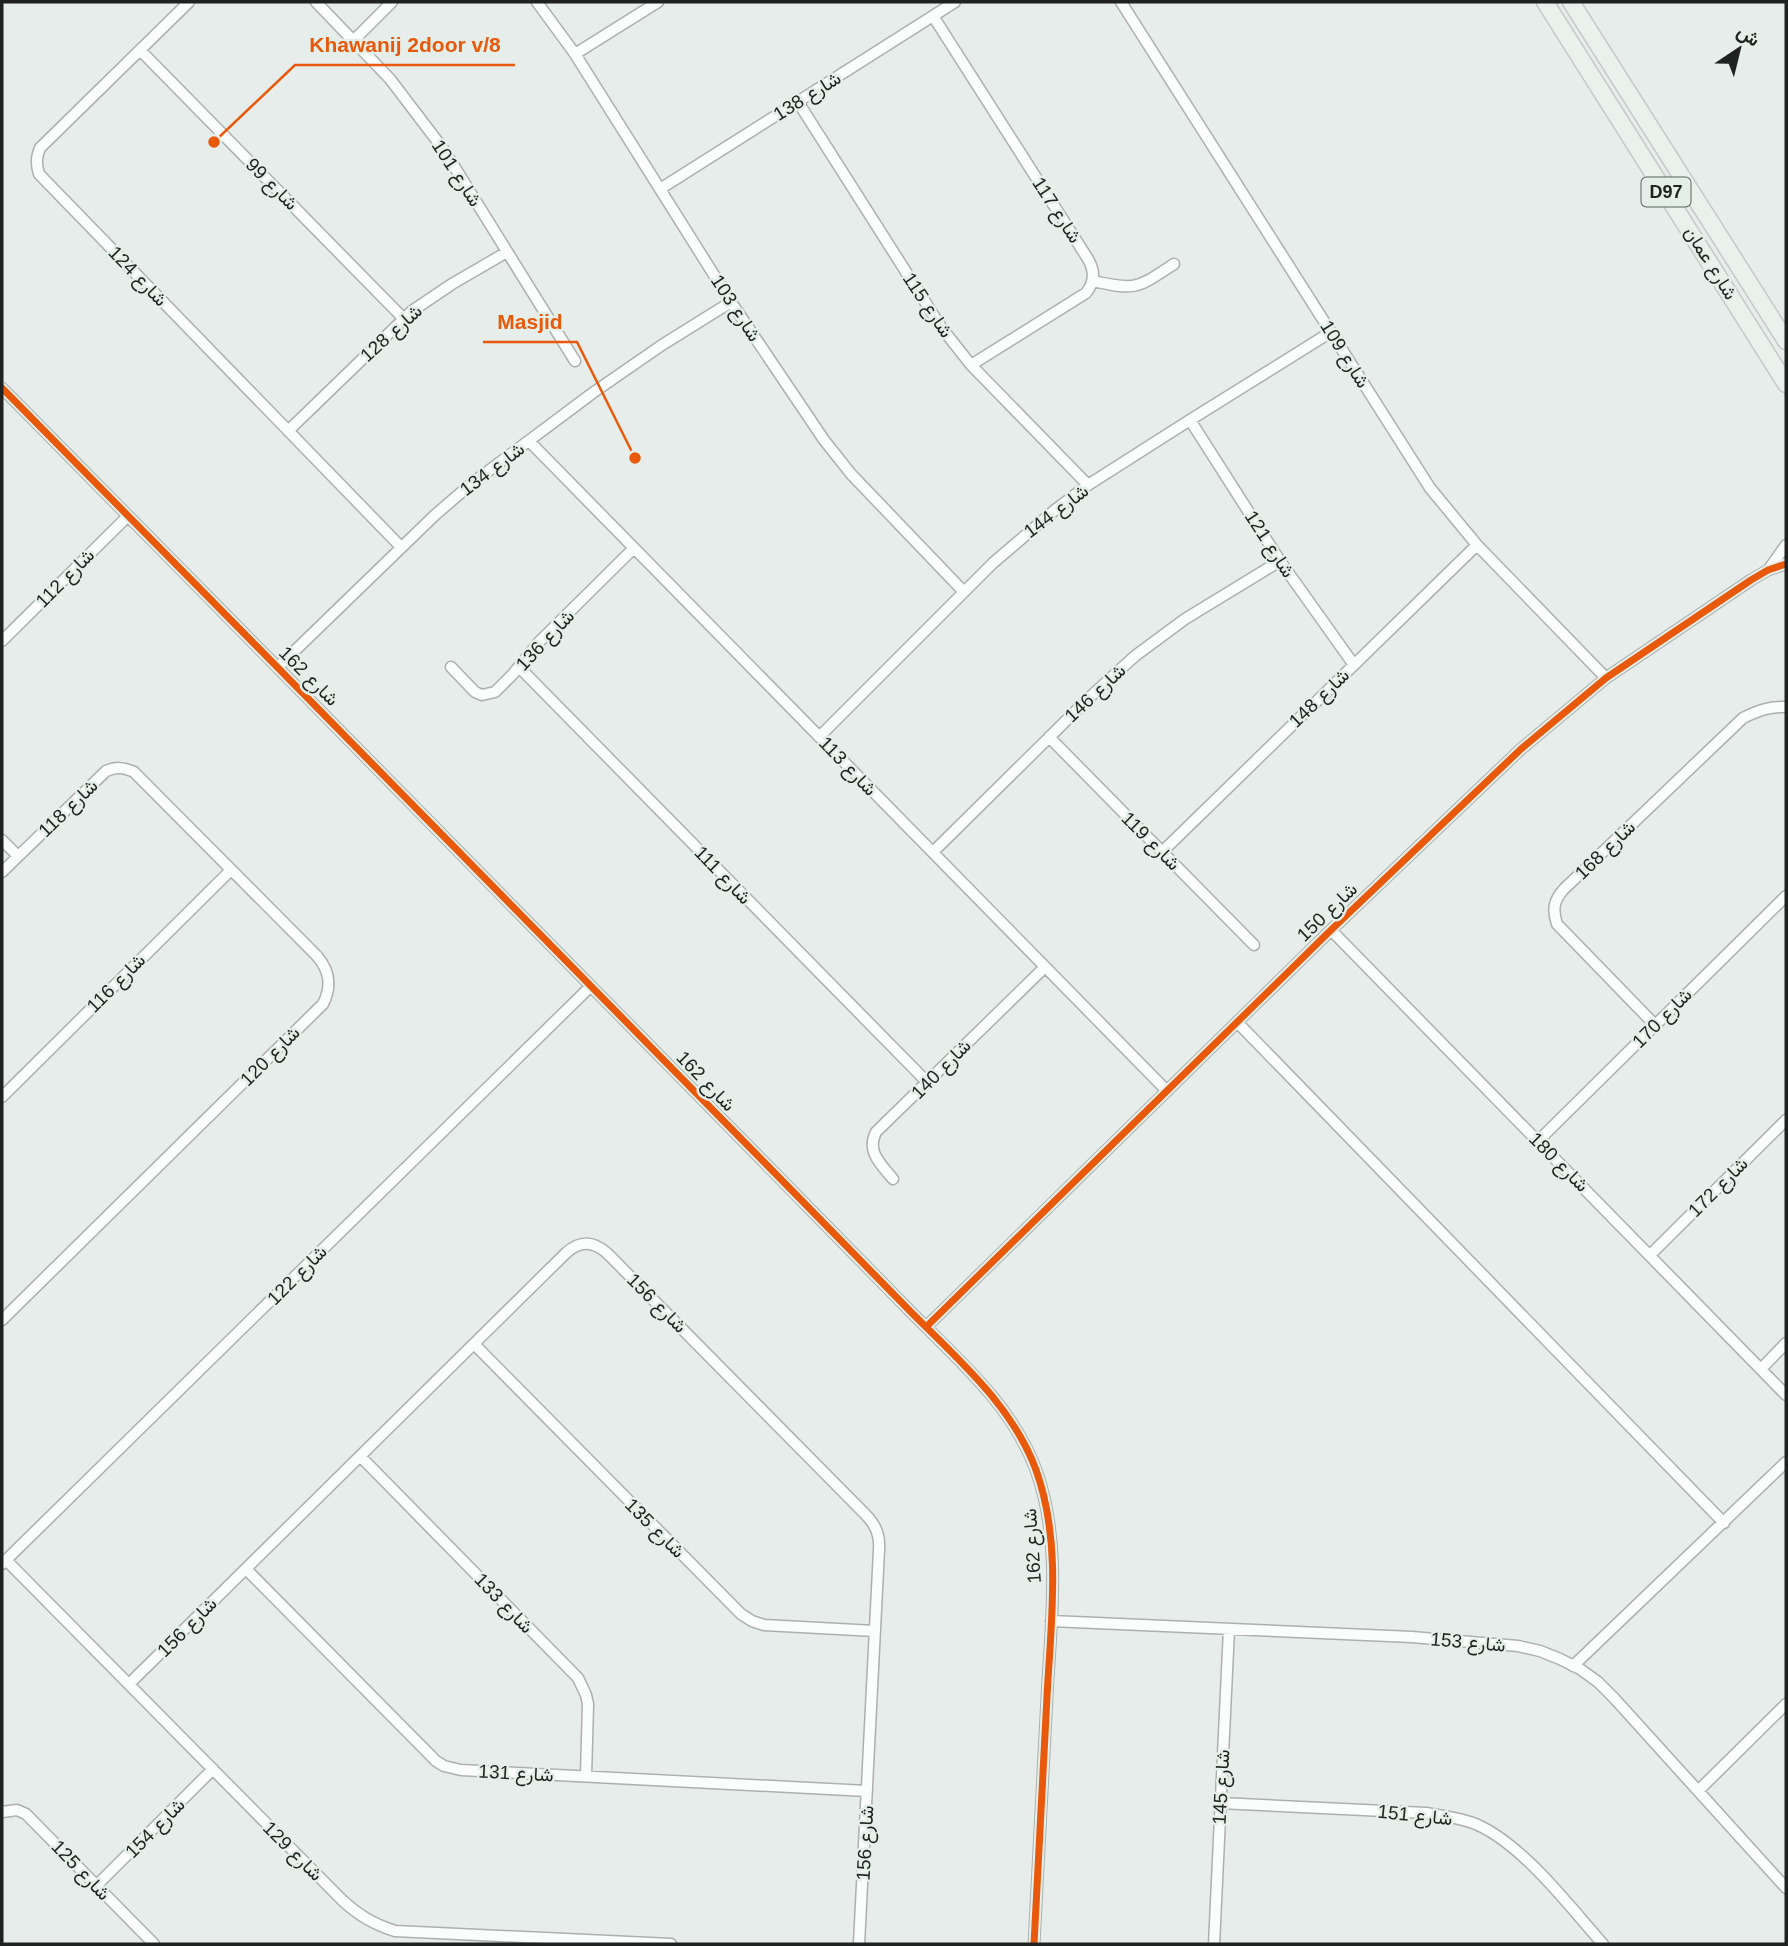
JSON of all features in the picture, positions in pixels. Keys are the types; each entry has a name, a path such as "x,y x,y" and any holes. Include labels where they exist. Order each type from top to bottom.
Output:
{"main road":[{"name":"شارع عمان","path":"1545,2 1786,384"},
{"name":"شارع عمان","path":"1571,2 1786,341"}],"street":[{"name":"شارع 124","path":"189,2 40,148 36,156 39,174 401,547"},
{"name":"شارع 101","path":"316,2 390,79 427,126 575,361"},
{"path":"354,40 392,2"},
{"name":"شارع 103","path":"537,2 575,54 732,302 835,455 964,592"},
{"path":"575,54 658,2"},
{"name":"شارع 138","path":"660,189 955,2"},
{"name":"شارع 109","path":"1121,2 1430,488 1477,545 1606,678"},
{"name":"شارع 117","path":"933,16 1088,259 1092,266 1093,281"},
{"name":"شارع 99","path":"140,50 404,318"},
{"name":"شارع 115","path":"798,102 941,327 971,365 1088,485"},
{"name":"شارع 128","path":"288,431 404,318 452,284 507,252"},
{"path":"971,365 1086,293 1093,281 1124,288 1133,287 1148,281 1174,264"},
{"name":"شارع 134","path":"278,667 401,547 471,484 594,392 732,302"},
{"name":"شارع 144","path":"819,737 1023,536 1088,485 1331,332"},
{"name":"شارع 162","path":"2,388 926,1327 1001,1408 1019,1435 1034,1465 1044,1496 1051,1528 1052,1561 1034,1944"},
{"name":"شارع 121","path":"1190,420 1280,561 1354,665"},
{"name":"شارع 113","path":"529,441 1167,1091"},
{"name":"شارع 112","path":"2,640 128,516"},
{"name":"شارع 148","path":"1162,852 1477,545"},
{"name":"شارع 150","path":"1768,570 1786,545"},
{"name":"شارع 136","path":"451,667 475,692 488,695 495,692 539,642 634,548"},
{"name":"شارع 146","path":"933,852 1112,676 1185,619 1280,561"},
{"name":"شارع 150","path":"926,1327 1331,930 1512,757 1606,678 1768,570 1786,564"},
{"name":"شارع 111","path":"519,667 927,1082"},
{"name":"شارع 168","path":"1655,1025 1557,924 1554,905 1558,896 1743,718 1760,710 1786,707"},
{"name":"شارع 119","path":"1049,737 1254,945"},
{"name":"شارع 118","path":"2,872 106,771 125,768 141,778"},
{"name":"شارع 120","path":"2,1320 323,1004 328,995 330,984 324,964 141,778"},
{"path":"2,840 18,856"},
{"name":"شارع 116","path":"2,1097 231,870"},
{"name":"شارع 170","path":"1538,1141 1786,896"},
{"name":"شارع 180","path":"1331,930 1786,1395"},
{"name":"شارع 140","path":"893,1179 874,1155 872,1139 876,1132 1045,967"},
{"name":"شارع 122","path":"4,1562 591,986"},
{"path":"1237,1022 1724,1523"},
{"name":"شارع 172","path":"1650,1255 1786,1120"},
{"name":"شارع 156","path":"129,1684 573,1247 592,1243 601,1247 872,1521 877,1530 880,1540 859,1944"},
{"path":"1760,1369 1786,1343"},
{"name":"شارع 135","path":"474,1344 741,1614 764,1625 875,1630"},
{"name":"شارع 133","path":"360,1456 578,1678 588,1704 586,1776"},
{"path":"1573,1665 1786,1462"},
{"name":"شارع 129","path":"4,1562 129,1684 356,1914 374,1925 395,1931 481,1940 671,1944"},
{"name":"شارع 131","path":"246,1569 444,1766 461,1770 867,1791"},
{"name":"شارع 153","path":"1051,1621 1412,1637 1518,1646 1540,1651 1573,1665 1612,1695 1786,1888"},
{"name":"شارع 145","path":"1213,1944 1229,1629"},
{"path":"1699,1790 1786,1704"},
{"name":"شارع 154","path":"96,1886 213,1769"},
{"name":"شارع 151","path":"1220,1803 1426,1813 1478,1825 1501,1838 1522,1855 1603,1944"},
{"name":"شارع 125","path":"2,1812 16,1811 26,1814 153,1944"}],"cycle path":[{"path":"2,388 963,1363 1012,1424 1026,1446 1036,1470 1044,1497 1052,1553 1052,1611 1034,1944"},
{"path":"926,1327 1331,930 1521,749 1606,678 1751,580 1786,564"}],"place":[{"name":"Khawanij 2door v/8","path":"214,142"},
{"name":"Masjid","path":"635,458"}]}
